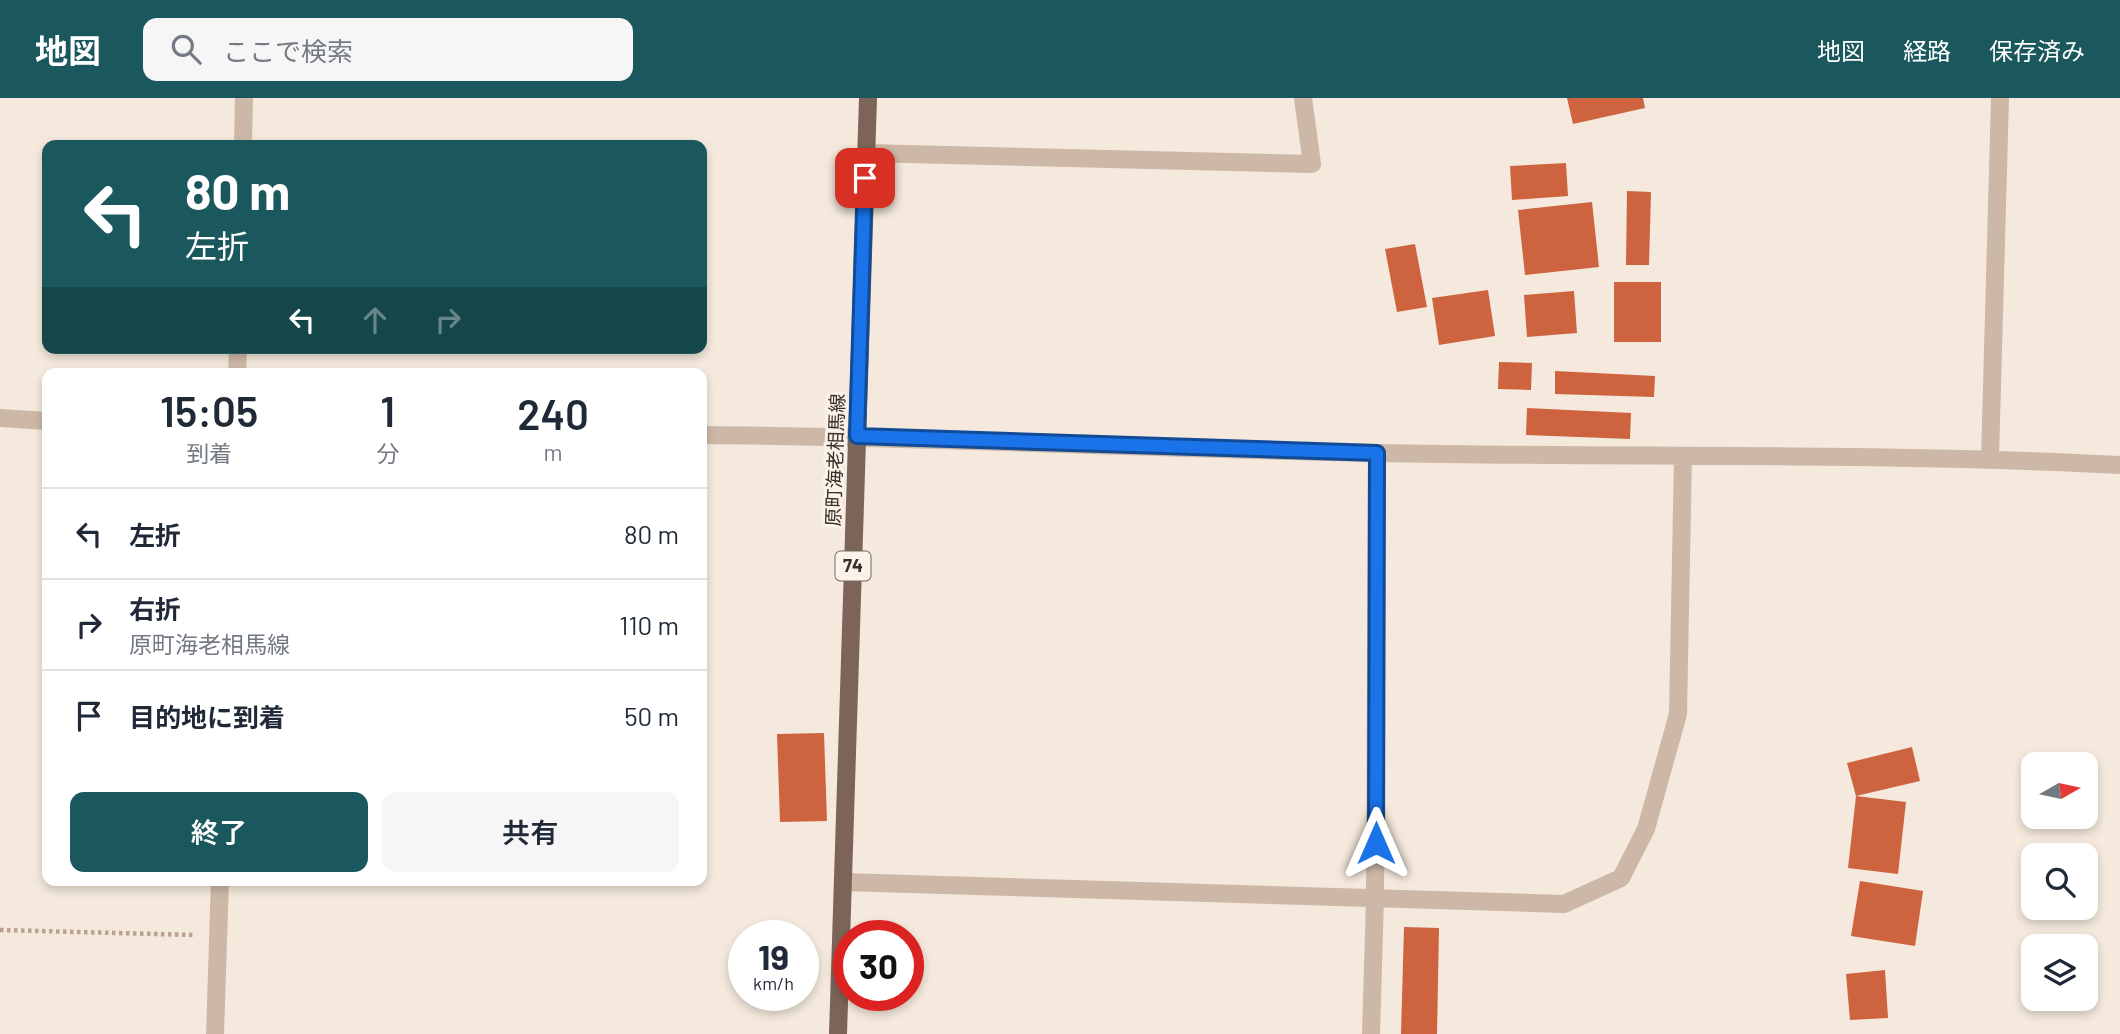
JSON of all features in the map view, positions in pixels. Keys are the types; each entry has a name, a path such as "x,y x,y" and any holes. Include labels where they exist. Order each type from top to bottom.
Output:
{"main road":[{"name":"原町海老相馬線","path":"838,1034 868,98"}],"street":[{"path":"243,140 244,98"},
{"path":"866,153 1312,164 1303,98"},
{"path":"1990,458 2000,98"},
{"path":"0,418 42,421"},
{"path":"707,435 857,436 1377,453 1990,458 2120,465"},
{"path":"1371,1034 1375,899 1377,453"},
{"path":"843,882 1564,904 1621,878 1646,829 1678,714 1683,456"},
{"path":"215,1034 220,886"}],"path":[{"path":"0,930 218,936"}],"building":[{"path":"1567,98 1643,98 1645,108 1573,124"},
{"path":"1566,163 1568,196 1512,200 1510,166"},
{"path":"1627,191 1651,192 1649,265 1626,265"},
{"path":"1592,202 1599,267 1525,275 1518,210"},
{"path":"1415,244 1427,307 1397,312 1385,249"},
{"path":"1614,282 1661,282 1661,342 1614,342"},
{"path":"1488,290 1495,336 1439,345 1432,298"},
{"path":"1574,291 1577,333 1527,337 1524,295"},
{"path":"1499,362 1532,363 1531,390 1498,389"},
{"path":"1555,371 1655,376 1654,397 1555,394"},
{"path":"1527,408 1631,413 1630,439 1526,435"},
{"path":"824,733 827,821 780,822 777,734"},
{"path":"1912,747 1920,781 1856,796 1847,763"},
{"path":"1856,796 1906,802 1898,874 1848,868"},
{"path":"1860,881 1923,891 1915,946 1851,936"},
{"path":"1404,927 1439,928 1437,1034 1401,1034"},
{"path":"1885,970 1888,1018 1850,1020 1846,974"}],"route":[{"path":"865,178 857,436 1377,453 1376,843"}]}
